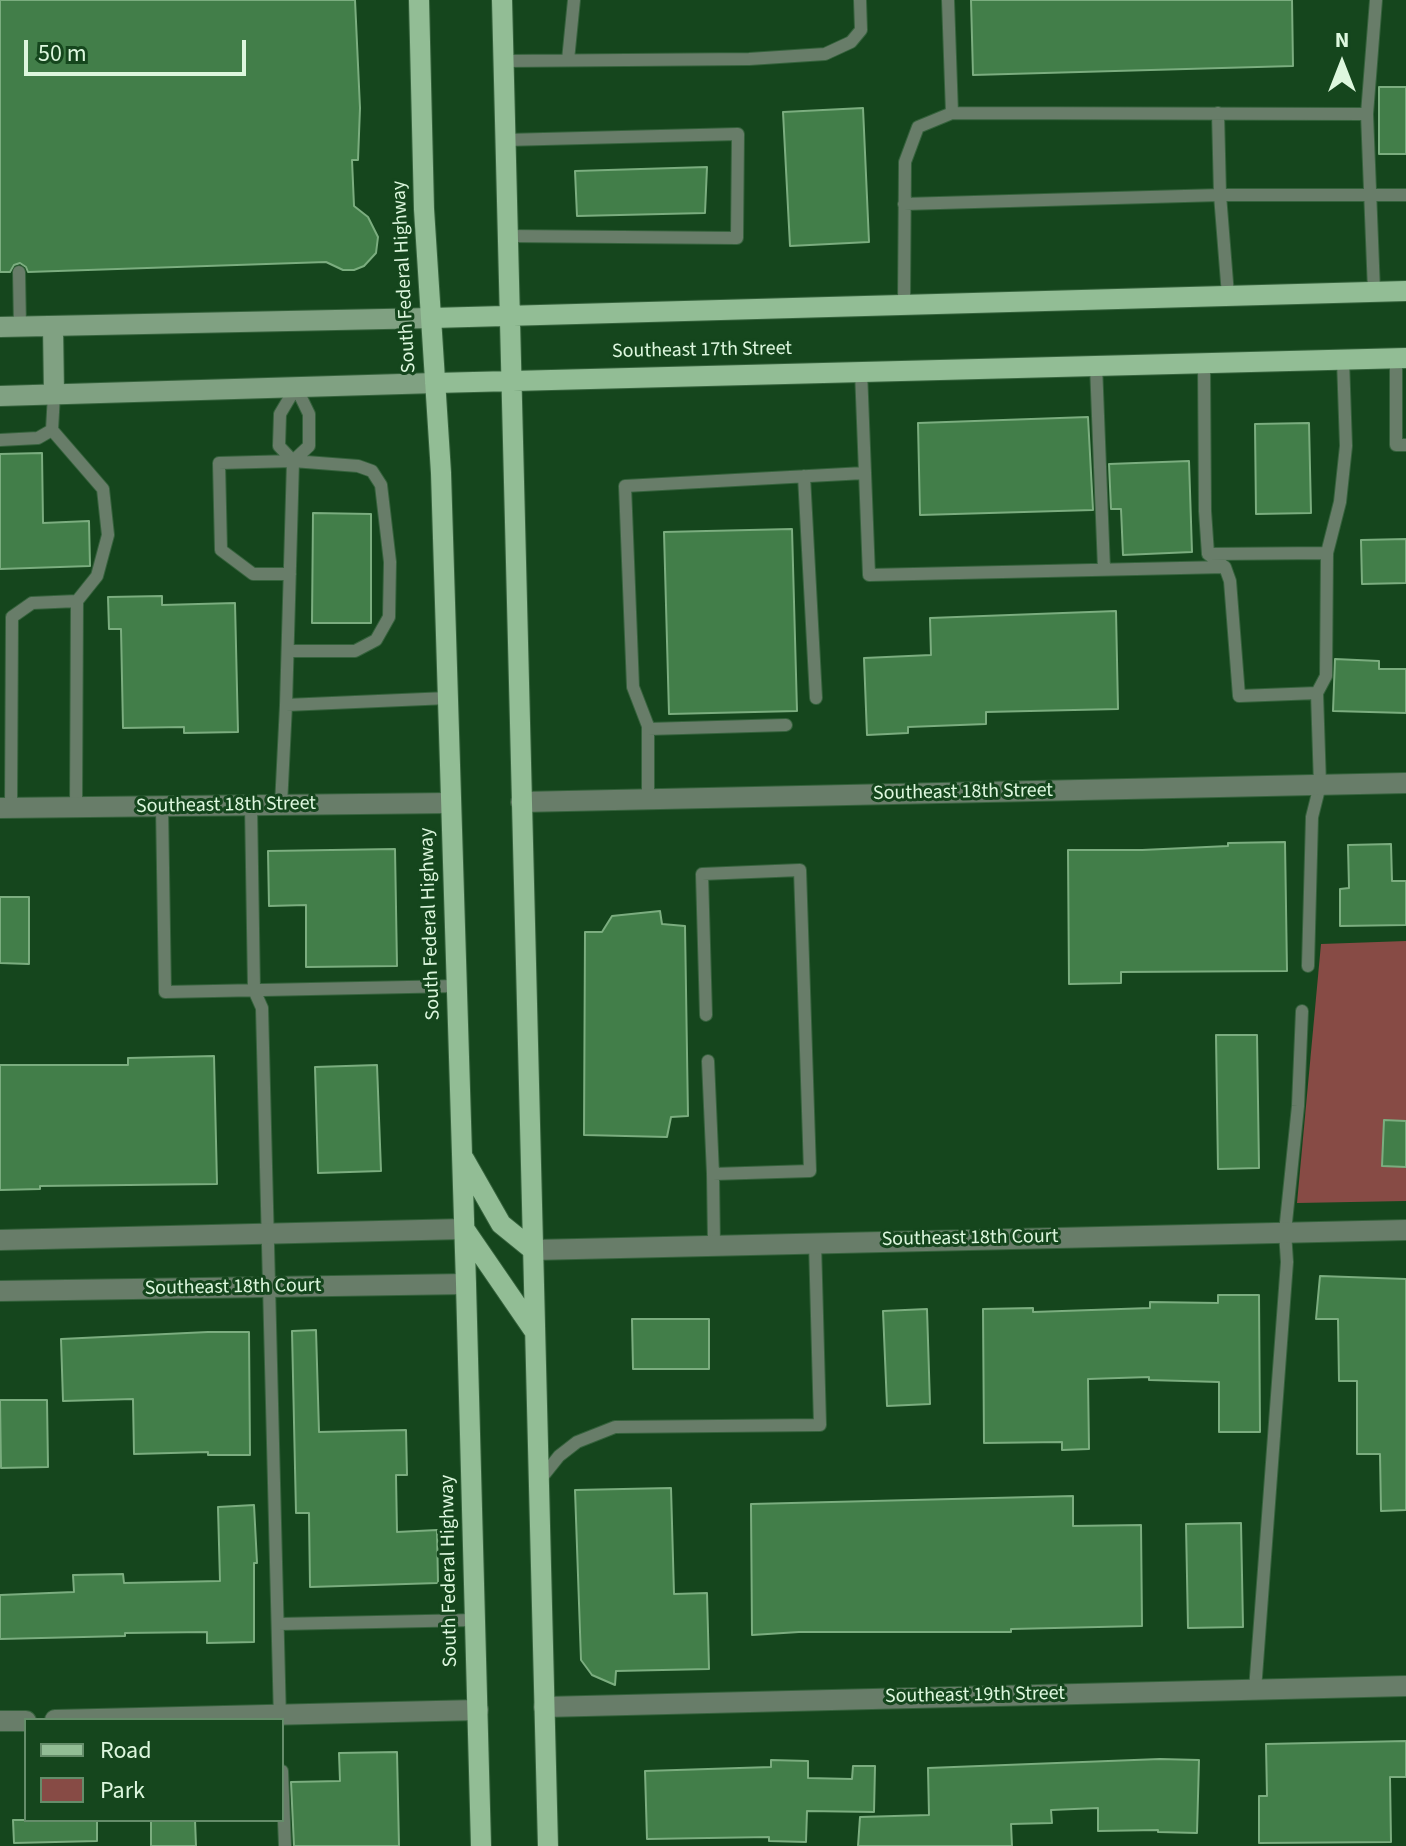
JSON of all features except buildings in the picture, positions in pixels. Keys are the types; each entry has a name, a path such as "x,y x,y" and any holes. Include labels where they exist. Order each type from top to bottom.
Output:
{"main road":[{"name":"South Federal Highway","path":"419,0 424,209 441,473 481,1846"},
{"path":"502,0 548,1846"},
{"name":"Southeast 17th Street","path":"10,327 1406,291"},
{"path":"53,326 54,394"},
{"name":"Southeast 17th Street","path":"0,396 1401,358"},
{"path":"462,1156 501,1224 533,1250"},
{"path":"464,1229 535,1332"}],"street":[{"name":"Southeast 18th Street","path":"521,802 1406,783"},
{"name":"Southeast 18th Street","path":"6,808 451,803"},
{"path":"0,1240 464,1229"},
{"name":"Southeast 18th Court","path":"533,1250 1406,1230"},
{"name":"Southeast 18th Court","path":"0,1291 466,1284"},
{"name":"Southeast 19th Street","path":"544,1707 1406,1686"},
{"path":"205,1718 478,1710"},
{"path":"0,1721 24,1721"}],"lane":[{"path":"568,60 574,0"},
{"path":"503,61 749,59 825,54 851,42 861,30 860,0"},
{"path":"948,0 952,113"},
{"path":"1374,291 1367,114 1376,0"},
{"path":"904,305 905,162 918,127 952,113 1367,114"},
{"path":"1218,113 1220,195 1228,295"},
{"path":"505,140 738,134 737,238 506,236"},
{"path":"904,204 1220,195 1406,195"},
{"path":"10,327 19,272"},
{"path":"1401,358 1396,445 1406,445"},
{"path":"1308,966 1312,817 1320,785 1317,693 1326,676 1327,553 1340,502 1346,446 1343,360"},
{"path":"1204,363 1208,554"},
{"path":"1096,365 1104,569"},
{"path":"861,371 869,575 1225,567"},
{"path":"281,805 293,461 279,446 280,414 296,387"},
{"path":"293,461 309,446 309,414 296,387"},
{"path":"54,394 52,430 103,489 108,535 97,576 77,601 76,808"},
{"path":"0,440 38,438 52,430"},
{"path":"288,651 355,651 376,640 389,617 390,562 381,485 372,471 358,466 293,461 219,463 221,550 253,574 290,574"},
{"path":"648,799 648,728 633,687 625,486 864,473"},
{"path":"804,476 816,698"},
{"path":"1208,554 1327,553"},
{"path":"1208,554 1225,567 1230,581 1239,696 1317,693"},
{"path":"6,808 12,617 32,603 77,601"},
{"path":"286,705 448,698"},
{"path":"648,728 786,725"},
{"path":"251,805 254,990 262,1008 280,1717"},
{"path":"162,806 165,992 457,986"},
{"path":"706,1015 702,874 800,870 810,1171 713,1174"},
{"path":"1255,1690 1287,1262 1285,1232 1298,1106 1302,1011"},
{"path":"708,1061 714,1245"},
{"path":"539,1481 559,1456 577,1442 615,1427 820,1425 815,1243"},
{"path":"278,1624 475,1620"},
{"path":"284,1821 285,1846"}],"green space":[{"path":"1406,941 1406,1201 1297,1203 1321,944"}]}
